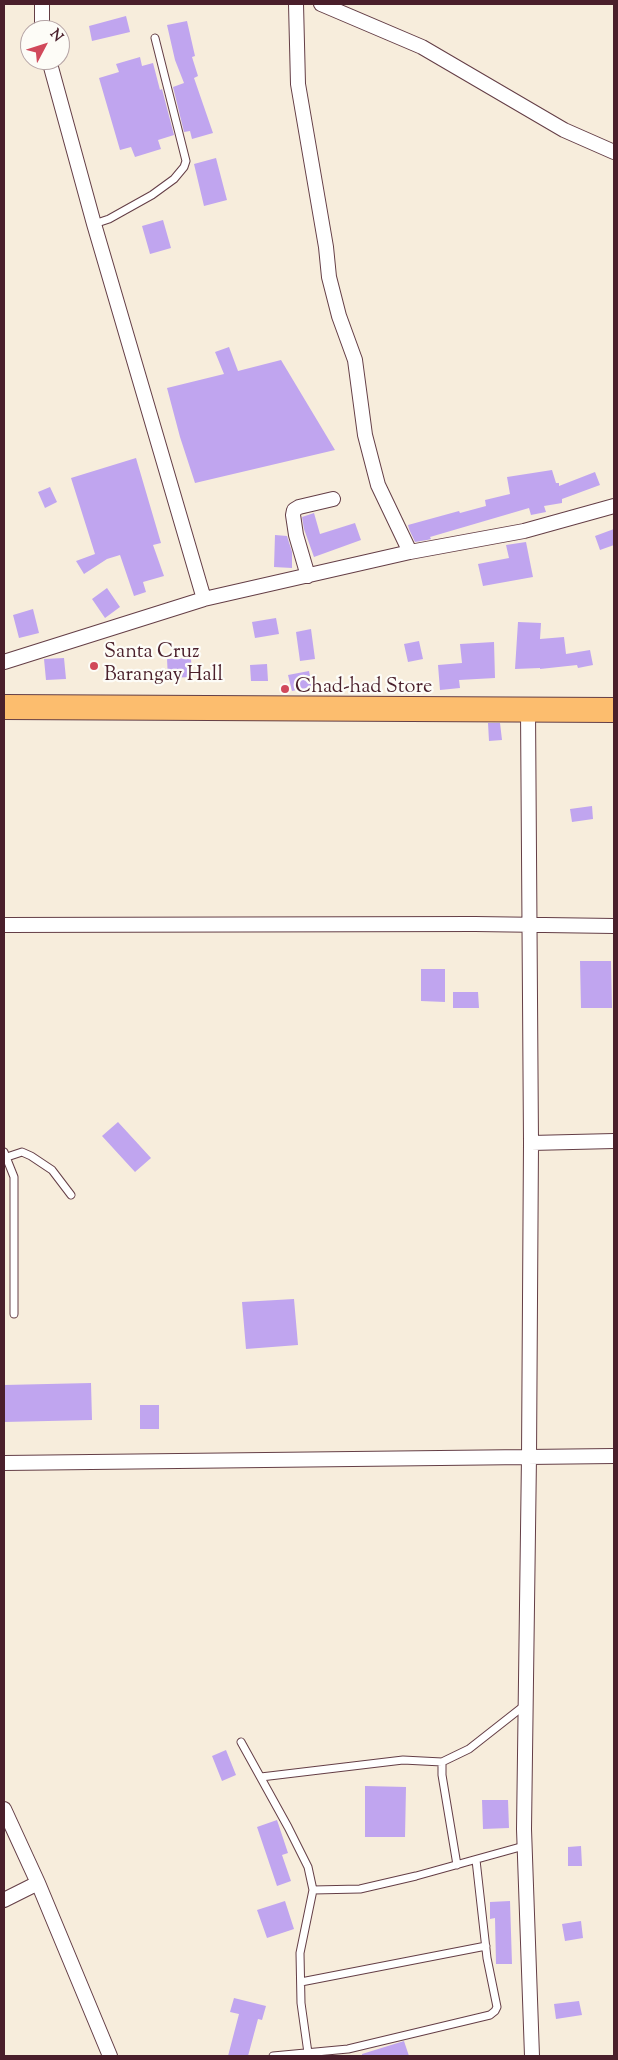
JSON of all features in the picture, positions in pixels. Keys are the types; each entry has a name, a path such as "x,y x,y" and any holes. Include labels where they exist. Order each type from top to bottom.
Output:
{"highway":[{"path":"4,707 614,710"}],"street":[{"path":"42,4 42,20"},
{"path":"296,4 298,84 326,247 329,277 339,316 355,360 365,435 378,485 410,552"},
{"path":"321,4 422,47 564,130 614,152"},
{"path":"52,70 94,224 204,599"},
{"path":"308,576 296,535 294,510 299,507 333,499"},
{"path":"4,662 204,599 410,552 524,531 614,506"},
{"path":"528,710 531,1143 524,1846 532,2056"},
{"path":"4,925 614,926"},
{"path":"531,1143 614,1141"},
{"path":"4,1463 614,1456"},
{"path":"4,1809 38,1883 110,2056"},
{"path":"4,1900 38,1883"}],"lane":[{"path":"94,224 109,219 152,195 174,179 184,167 186,161 155,38"},
{"path":"14,1314 14,1177 5,1155 22,1152 31,1156 52,1170 71,1195"},
{"path":"261,1777 403,1760 442,1762 469,1750 526,1705"},
{"path":"241,1742 308,1867 313,1890 300,1952 301,2004 308,2052"},
{"path":"442,1762 442,1775 457,1865"},
{"path":"313,1890 360,1889 524,1846"},
{"path":"273,2056 348,2049 490,2015 497,2007 486,1946 476,1860"},
{"path":"301,1982 486,1946"}],"building":[{"path":"126,16 130,32 92,41 89,26"},
{"path":"187,21 195,56 192,57 198,76 194,78 213,133 192,139 190,131 184,132 173,87 184,83 175,60 167,25"},
{"path":"140,57 142,66 153,63 174,135 158,140 161,149 135,157 131,147 120,150 99,78 119,72 116,64"},
{"path":"216,158 227,200 204,206 194,164"},
{"path":"163,220 171,248 150,254 142,226"},
{"path":"229,347 238,371 281,360 335,450 195,483 167,388 224,374 215,352"},
{"path":"136,458 161,543 153,545 164,576 143,582 146,592 134,596 120,555 107,559 84,574 76,561 95,554 71,478"},
{"path":"552,470 556,483 559,483 559,486 595,472 600,485 562,499 562,503 544,506 546,512 531,515 529,508 430,537 431,539 415,542 408,525 459,511 460,513 486,506 485,500 510,494 507,477"},
{"path":"50,487 57,502 45,508 38,492"},
{"path":"314,513 320,534 355,523 361,540 314,557 304,529 302,517"},
{"path":"614,529 614,545 600,550 595,536"},
{"path":"275,535 287,536 292,552 292,568 274,567"},
{"path":"526,542 533,577 483,586 478,564 509,558 506,545"},
{"path":"107,588 120,607 105,618 92,599"},
{"path":"33,609 39,633 19,638 13,615"},
{"path":"276,618 279,634 255,638 252,622"},
{"path":"518,622 541,623 540,639 564,637 566,654 590,650 593,665 578,668 577,665 540,669 515,669"},
{"path":"311,629 315,659 300,661 296,632"},
{"path":"419,641 423,659 408,662 404,644"},
{"path":"494,642 495,678 459,680 460,688 440,690 438,665 462,663 460,644"},
{"path":"64,658 66,679 46,680 44,659"},
{"path":"191,658 192,677 168,678 167,659"},
{"path":"267,664 268,681 251,681 250,665"},
{"path":"309,671 312,687 292,691 288,675"},
{"path":"488,723 500,723 502,740 489,741"},
{"path":"592,806 593,819 572,822 570,809"},
{"path":"580,961 611,961 612,1008 581,1008"},
{"path":"421,969 445,969 445,1002 421,1001"},
{"path":"453,992 478,992 479,1008 453,1008"},
{"path":"118,1122 151,1158 135,1172 102,1136"},
{"path":"294,1299 298,1345 246,1349 242,1302"},
{"path":"91,1383 92,1420 4,1422 4,1385"},
{"path":"140,1405 159,1405 159,1429 140,1429"},
{"path":"226,1750 236,1775 222,1781 212,1756"},
{"path":"365,1786 406,1787 405,1837 365,1837"},
{"path":"482,1800 508,1800 509,1828 483,1829"},
{"path":"277,1820 288,1853 282,1855 291,1881 277,1886 257,1827"},
{"path":"581,1846 582,1866 568,1866 568,1847"},
{"path":"285,1901 294,1929 267,1938 257,1910"},
{"path":"510,1901 512,1964 496,1964 495,1918 490,1919 490,1902"},
{"path":"581,1921 583,1938 565,1941 562,1924"},
{"path":"234,1998 266,2006 262,2020 258,2019 248,2056 228,2056 239,2014 230,2012"},
{"path":"579,2001 582,2015 556,2019 554,2004"},
{"path":"404,2041 409,2056 362,2056 362,2054"}],"place":[{"name":"Santa Cruz Barangay Hall","path":"94,666"},
{"name":"Chad-had Store","path":"285,689"}]}
